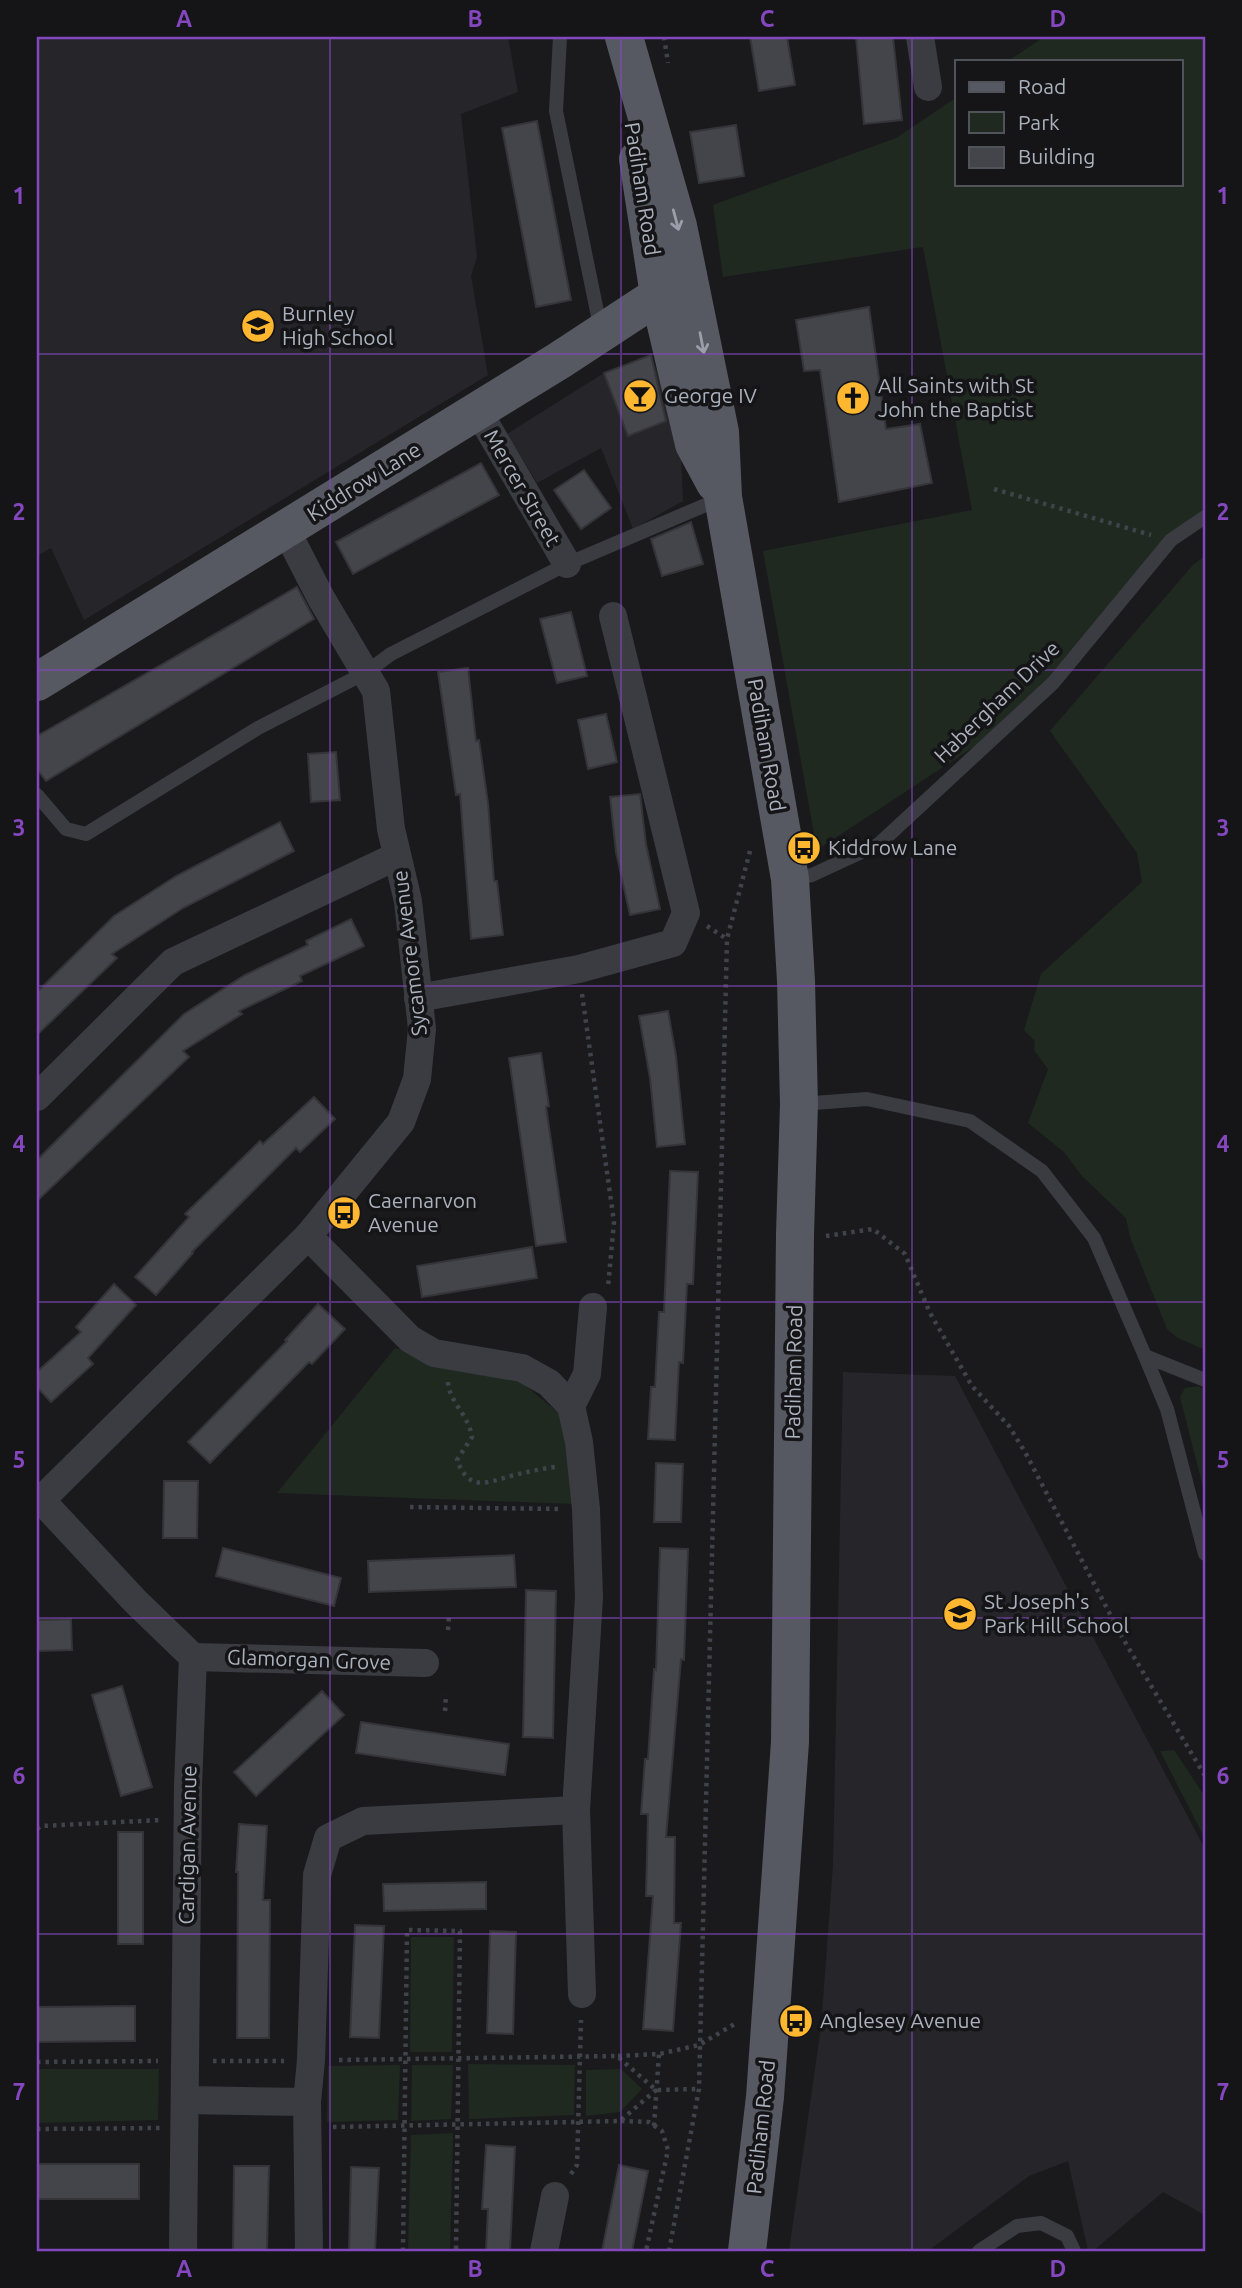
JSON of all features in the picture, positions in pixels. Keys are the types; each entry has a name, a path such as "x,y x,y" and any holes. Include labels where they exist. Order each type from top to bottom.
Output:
{"main road":[{"name":"Padiham Road","path":"622,37 673,286 694,444 723,497 790,879 796,981 799,1104 795,1234 790,1742 765,2097 747,2251"},
{"name":"Kiddrow Lane","path":"37,682 478,411 673,286"}],"street":[{"path":"920,37 928,87"},
{"name":"Mercer Street","path":"478,411 567,564"},
{"name":"Sycamore Avenue","path":"39,1502 308,1236 401,1122 418,1079 422,1029 408,901 391,829 376,691 321,598 286,530"},
{"path":"418,998 579,969 673,943 686,913 613,616"},
{"path":"37,1097 173,962 397,856"},
{"path":"308,1236 410,1339 434,1353 522,1368 549,1383 571,1406 586,1509 589,1597 576,1810 582,1994"},
{"path":"571,1406 587,1374 593,1307"},
{"path":"39,1502 193,1657"},
{"name":"Glamorgan Grove","path":"193,1657 425,1663"},
{"name":"Cardigan Avenue","path":"183,2251 188,1786 193,1657"},
{"path":"309,2251 308,2115 317,1875 328,1838 363,1821 576,1810"},
{"path":"185,2114 308,2115"},
{"path":"544,2251 555,2196"}],"lane":[{"path":"561,37 556,111 601,332"},
{"path":"37,795 66,829 86,834 258,729 365,673 391,654 567,564 723,497"},
{"name":"Habergham Drive","path":"790,879 813,875 879,844 1053,683 1171,540 1205,517"},
{"path":"799,1104 867,1099 971,1121 1042,1171 1094,1238 1145,1356 1167,1409 1205,1554"},
{"path":"1145,1356 1205,1380"},
{"path":"979,2251 1017,2226 1041,2223 1067,2236 1073,2251"}],"path":[{"path":"994,489 1171,540"},
{"path":"669,2251 699,2089 727,939 752,844"},
{"path":"579,969 614,1222 608,1289 593,1307"},
{"path":"823,1236 873,1229 905,1254 930,1313 972,1386 1009,1426 1025,1452 1122,1637 1205,1776"},
{"path":"450,1357 447,1387 470,1424 472,1437 457,1460 461,1472 475,1483 486,1484 534,1470 560,1467 570,1471 582,1467"},
{"path":"410,1507 586,1509"},
{"path":"449,1616 449,1630"},
{"path":"445,1711 446,1694"},
{"path":"37,1829 41,1826 169,1820"},
{"path":"402,2251 407,1930 460,1931 456,2251"},
{"path":"555,2196 577,2165 582,1994"},
{"path":"37,2062 580,2058 659,2054 699,2045 772,2002"},
{"path":"654,2126 659,2054"},
{"path":"617,2056 656,2090"},
{"path":"620,2121 656,2090 699,2089"},
{"path":"37,2129 185,2114"},
{"path":"308,2115 404,2126 649,2122 662,2131 668,2150 646,2251"}],"shaded area":[{"name":"Burnley High School","path":"37,37 508,37 518,92 461,114 477,257 471,276 488,375 84,620 51,548 37,556"},
{"path":"651,355 680,433 683,501 633,529 601,448 537,483 507,434 604,373"},
{"name":"St Joseph's Park Hill School","path":"843,1372 955,1376 1205,1849 1205,2215 1163,2192 1093,2251 1088,2251 1068,2161 1029,2176 928,2251 789,2251 821,2027 833,1865"}],"green space":[{"path":"1044,37 1205,37 1205,516 1171,540 1007,725 817,850 763,551 972,510 923,247 723,277 713,205 896,138 955,98 955,186 1182,186 1182,60 1010,60"},
{"path":"1205,556 1205,1350 1178,1338 1167,1329 1130,1237 1126,1218 1082,1176 1064,1152 1028,1123 1048,1069 1034,1050 1035,1041 1024,1030 1041,974 1142,882 1137,853 1050,731 1193,565"},
{"path":"395,1348 515,1377 561,1415 574,1504 277,1493"},
{"path":"1197,1386 1205,1389 1205,1495 1180,1397 1185,1388"},
{"path":"1174,1750 1205,1797 1205,1839 1160,1751"},
{"path":"411,1937 454,1937 452,2052 410,2052"},
{"path":"468,2064 575,2065 574,2115 469,2119"},
{"path":"400,2065 398,2120 327,2122 328,2066"},
{"path":"412,2065 453,2065 451,2119 411,2121"},
{"path":"37,2069 159,2069 158,2120 37,2123"},
{"path":"621,2069 642,2089 620,2112 586,2116 586,2070"},
{"path":"453,2133 450,2251 408,2251 411,2135"}],"building":[{"path":"750,37 787,37 795,85 759,91"},
{"path":"856,37 893,37 902,120 864,124"},
{"path":"537,121 571,300 536,307 502,128"},
{"path":"736,125 744,176 699,183 690,132"},
{"name":"All Saints with St John the Baptist","path":"869,307 886,429 920,424 932,483 839,502 820,370 804,371 796,320"},
{"name":"George IV","path":"651,355 666,421 628,436 604,373"},
{"path":"481,463 499,495 353,574 336,542"},
{"path":"584,470 611,508 581,529 554,490"},
{"path":"691,522 703,564 662,576 651,539"},
{"path":"297,587 314,619 46,781 37,769 37,736"},
{"path":"571,612 587,676 557,683 540,619"},
{"path":"468,668 476,741 479,740 488,803 494,881 497,881 503,935 471,939 460,794 456,795 438,672"},
{"path":"606,714 617,762 588,769 578,720"},
{"path":"336,752 340,800 311,802 308,754"},
{"path":"640,794 646,844 660,909 630,915 616,852 610,797"},
{"path":"280,822 294,851 183,908 112,954 117,958 37,1035 37,992 114,916 176,876"},
{"path":"351,919 364,946 300,976 302,981 239,1011 242,1014 183,1051 189,1057 37,1201 37,1160 184,1014 245,975 308,945 306,941"},
{"path":"668,1011 676,1056 685,1144 657,1147 650,1078 639,1016"},
{"path":"541,1053 549,1106 546,1107 566,1242 536,1246 509,1058"},
{"path":"314,1097 335,1119 300,1152 296,1148 192,1252 156,1295 135,1277 189,1217 185,1214 260,1141 263,1144"},
{"path":"670,1171 698,1172 693,1284 687,1284 675,1440 648,1439 651,1387 655,1387 659,1312 664,1312"},
{"path":"532,1247 537,1278 422,1297 417,1266"},
{"path":"114,1284 136,1305 88,1358 93,1364 51,1402 37,1387 37,1372 81,1332 76,1327"},
{"path":"318,1304 345,1329 210,1463 188,1442 287,1341 285,1340"},
{"path":"656,1463 683,1464 681,1522 654,1522"},
{"path":"164,1481 198,1481 197,1538 163,1538"},
{"path":"223,1548 341,1578 334,1606 216,1576"},
{"path":"660,1548 688,1549 684,1660 681,1659 666,1837 675,1837 674,1923 681,1923 673,2031 643,2029 653,1896 646,1896 648,1814 641,1814 654,1669 656,1670"},
{"path":"514,1555 516,1587 369,1592 368,1561"},
{"path":"526,1590 556,1591 553,1738 523,1737"},
{"path":"71,1619 72,1650 37,1651 37,1620"},
{"path":"122,1686 152,1787 121,1796 92,1695"},
{"path":"322,1691 344,1715 256,1796 234,1772"},
{"path":"361,1722 509,1744 505,1775 356,1753"},
{"path":"239,1824 267,1826 263,1900 270,1900 269,2038 237,2038 236,1872"},
{"path":"118,1832 143,1832 143,1944 118,1944"},
{"path":"486,1882 486,1909 384,1911 383,1884"},
{"path":"355,1925 384,1926 379,2038 350,2037"},
{"path":"490,1931 516,1932 513,2034 487,2033"},
{"path":"135,2006 135,2041 37,2042 37,2007"},
{"path":"486,2145 515,2147 510,2251 486,2251 488,2209 482,2209"},
{"path":"37,2164 139,2164 139,2199 37,2199"},
{"path":"619,2165 648,2171 632,2251 602,2251"},
{"path":"234,2166 269,2166 267,2251 233,2251"},
{"path":"351,2167 379,2168 375,2251 349,2251"}],"place":[{"name":"Burnley High School","path":"258,326"},
{"name":"George IV","path":"640,396"},
{"name":"All Saints with St John the Baptist","path":"853,398"},
{"name":"Kiddrow Lane","path":"804,848"},
{"name":"Caernarvon Avenue","path":"344,1213"},
{"name":"St Joseph's Park Hill School","path":"960,1614"},
{"name":"Anglesey Avenue","path":"796,2021"}]}
